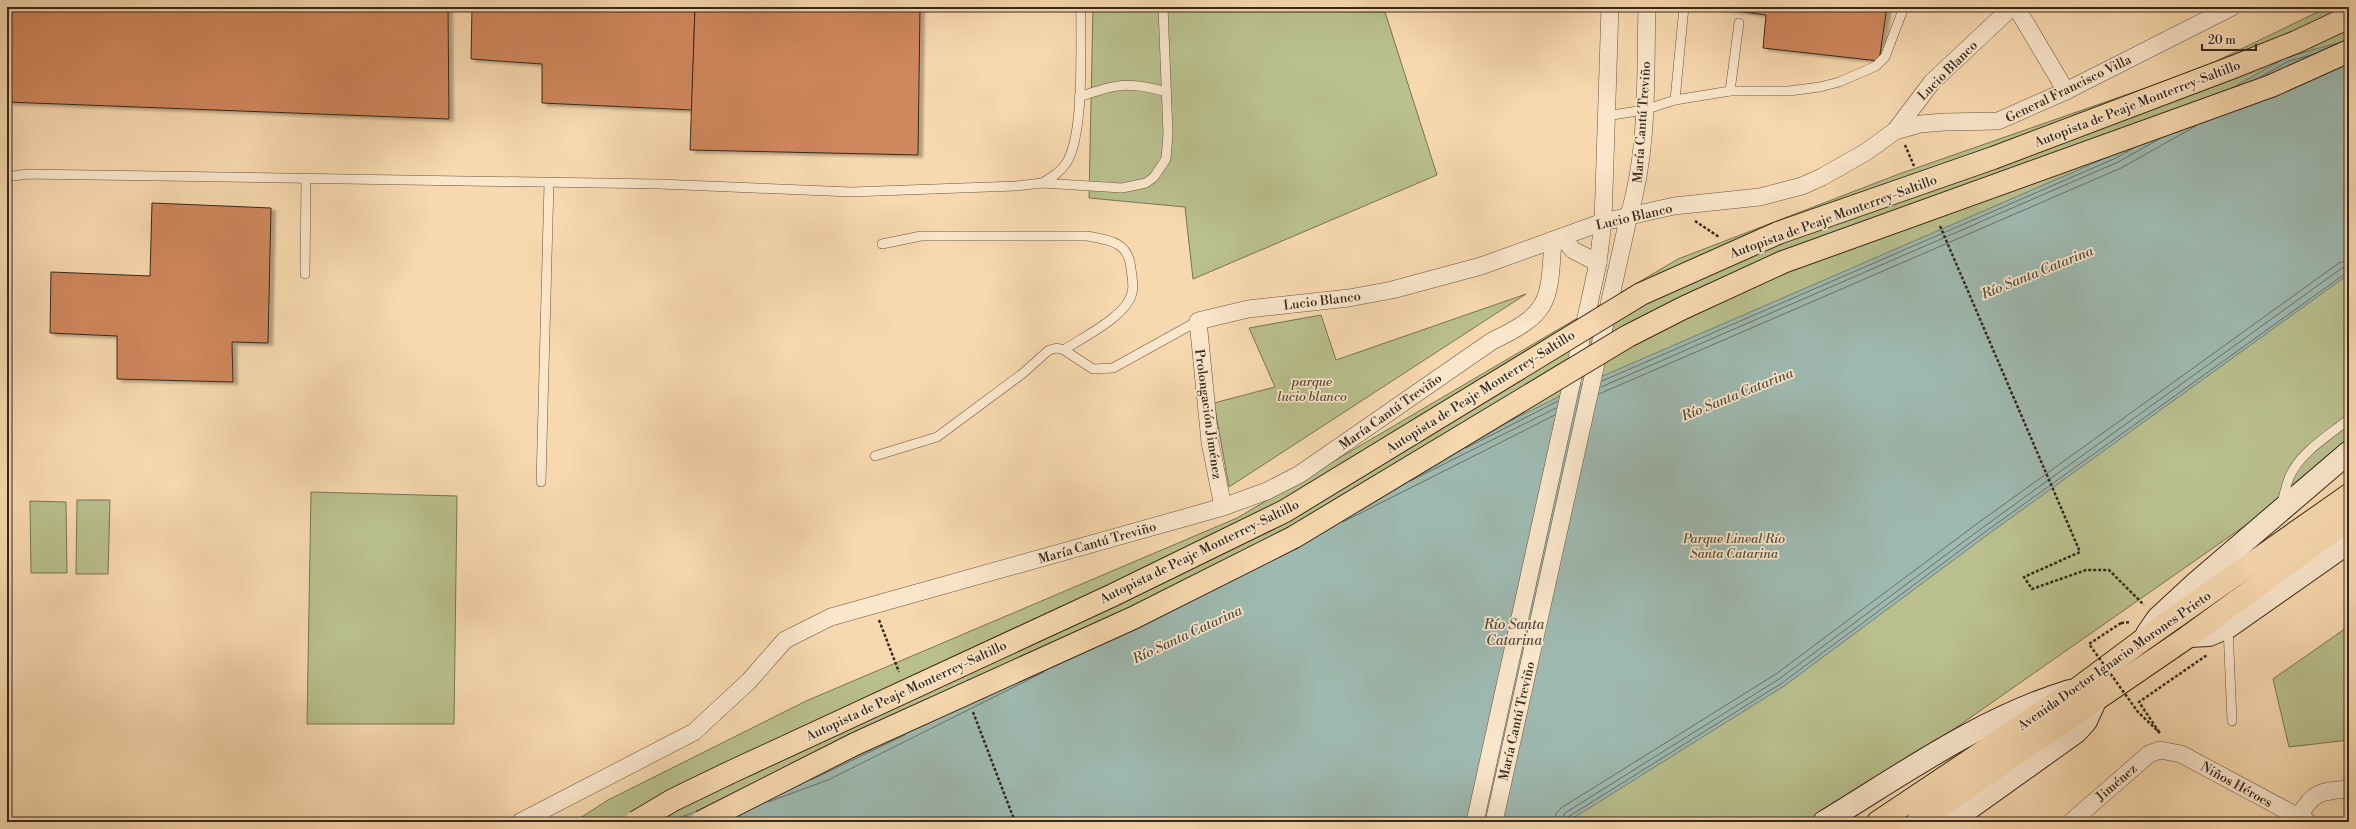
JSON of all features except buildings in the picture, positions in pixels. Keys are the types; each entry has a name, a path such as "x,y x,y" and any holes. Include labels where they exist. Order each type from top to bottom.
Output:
{"main road":[{"name":"Autopista de Peaje Monterrey-Saltillo","path":"636,822 673,800 731,772 1125,589 1284,511 1641,294 1778,233 1985,160 2222,72 2296,42 2349,17"},
{"name":"Autopista de Peaje Monterrey-Saltillo","path":"701,822 855,744 1133,618 1294,537 1628,336 1683,308 1783,262 2272,86 2349,51"},
{"name":"Avenida Doctor Ignacio Morones Prieto","path":"1878,822 2077,689 2144,639 2349,495"},
{"name":"Avenida Doctor Ignacio Morones Prieto","path":"1918,822 2189,636 2349,519"}],"street":[{"name":"María Cantú Treviño","path":"1475,822 1598,263 1603,222 1610,7"},
{"name":"María Cantú Treviño","path":"1494,822 1613,286 1637,187 1644,110 1648,7"},
{"name":"Lucio Blanco","path":"1198,321 1248,309 1349,298 1399,288 1481,266 1603,222 1629,215 1674,206 1782,192 1822,177 1866,152 1900,137 1932,82 2012,7"},
{"path":"2016,7 2066,91"},
{"name":"General Francisco Villa","path":"1900,137 1920,124 1998,121 2066,91 2232,7"},
{"name":"María Cantú Treviño","path":"520,822 694,732 749,681 785,640 830,617 1223,506 1267,491 1300,474 1492,341 1534,302 1552,240"},
{"path":"1552,240 1598,263"},
{"name":"Prolongación Jiménez","path":"1198,321 1210,442 1223,506"},
{"path":"2144,639 2158,618 2349,452"},
{"path":"2189,636 2228,634 2349,542"},
{"path":"1824,822 1963,738 2038,700 2077,689"},
{"name":"Avenida Doctor Ignacio Morones Prieto","path":"1950,822 2076,732 2086,721 2095,701"},
{"name":"Niños Héroes","path":"2165,751 2181,754 2304,820"},
{"name":"Jiménez","path":"2071,822 2142,759 2155,752 2165,751"},
{"path":"2304,820 2306,803 2316,794 2349,789"}],"lane":[{"path":"1042,183 1057,174 1067,162 1074,147 1078,130 1081,7"},
{"path":"7,177 27,174 659,184 851,192 1016,186 1042,183 1122,188 1146,183 1154,177 1166,159 1168,134 1163,7"},
{"path":"1675,100 1684,7"},
{"path":"1606,116 1644,110 1675,100 1730,91 1789,91 1820,87 1839,82 1876,66 1885,57 1904,7"},
{"path":"1730,91 1739,24"},
{"path":"1078,98 1108,86 1143,85 1166,92"},
{"path":"305,274 306,178"},
{"path":"541,482 549,183"},
{"path":"882,244 921,236 1087,236 1107,240 1122,247 1130,255 1132,293 1128,303 1118,314 1064,350"},
{"path":"875,456 937,437 1022,374 1049,350 1057,348 1064,350 1093,369 1113,368 1198,321"},
{"path":"2278,513 2289,478 2298,463 2308,452 2349,419"},
{"path":"2228,634 2232,721"}],"path":[{"path":"1900,137 1917,172"},
{"path":"1939,223 2080,552 2024,578 2032,589 2086,570 2109,570 2158,618"},
{"path":"2121,623 2089,644 2138,712 2160,733 2139,702 2228,634"}],"green space":[{"path":"1093,7 1181,7 1181,10 1385,12 1437,175 1193,279 1185,207 1089,198"},
{"name":"Río Santa Catarina","path":"2328,7 2349,7 2349,453 1821,822 574,822 608,800 806,701 1237,518 1678,259 1899,174 2200,69"},
{"name":"parque lucio blanco","path":"1526,294 1229,487 1214,403 1275,387 1249,328 1321,315 1336,360"},
{"path":"311,492 457,496 454,724 307,724"},
{"path":"77,500 110,500 108,574 76,574"},
{"path":"30,501 66,502 67,573 31,573"},
{"path":"2349,626 2349,740 2289,747 2273,679"}],"water":[{"name":"Río Santa Catarina","path":"2349,40 2349,274 1987,535 1784,686 1567,822 667,822 821,766 1582,385 2115,154 2287,57"}],"park label":[{"name":"Parque Lineal Río Santa Catarina","path":"1734,546"}]}
